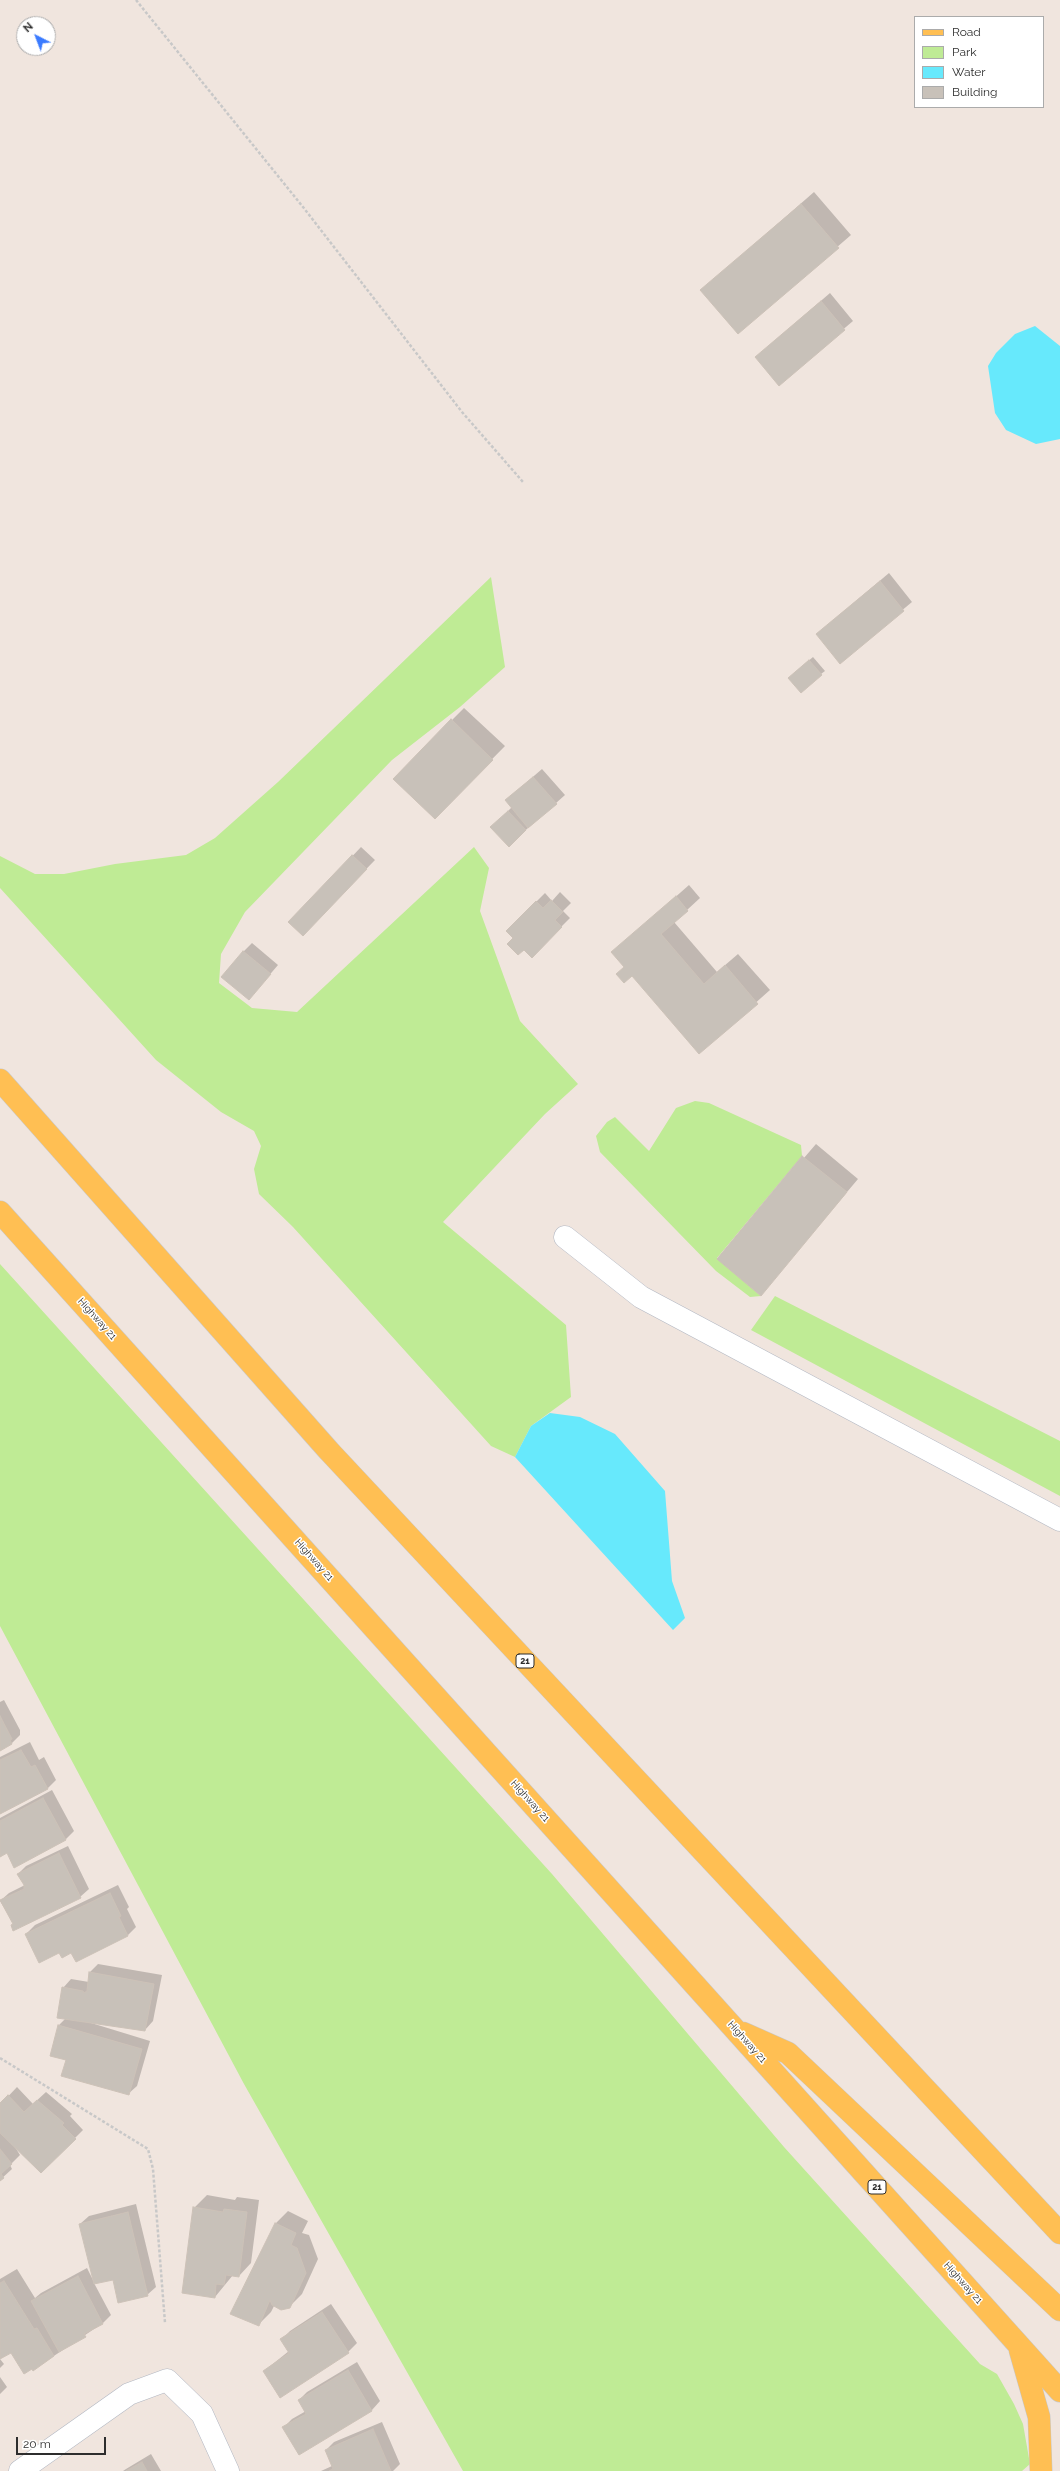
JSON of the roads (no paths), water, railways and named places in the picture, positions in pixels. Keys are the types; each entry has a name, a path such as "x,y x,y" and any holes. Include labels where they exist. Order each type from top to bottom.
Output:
{"main road":[{"name":"21","path":"0,1080 329,1451 1060,2233"},
{"name":"Highway 21","path":"0,1212 1060,2391"},
{"path":"736,2030 788,2053 1060,2310"},
{"path":"1018,2345 1039,2417 1041,2471"}],"street":[{"path":"565,1237 641,1297 1060,1520"},
{"path":"20,2471 129,2394 167,2380 202,2414 228,2471"}],"water":[{"path":"1035,326 1060,346 1060,439 1036,444 1006,430 995,413 988,366 996,353 1015,334"},
{"path":"550,1413 580,1417 615,1434 665,1491 672,1581 685,1618 673,1630 515,1457 531,1426"}]}
